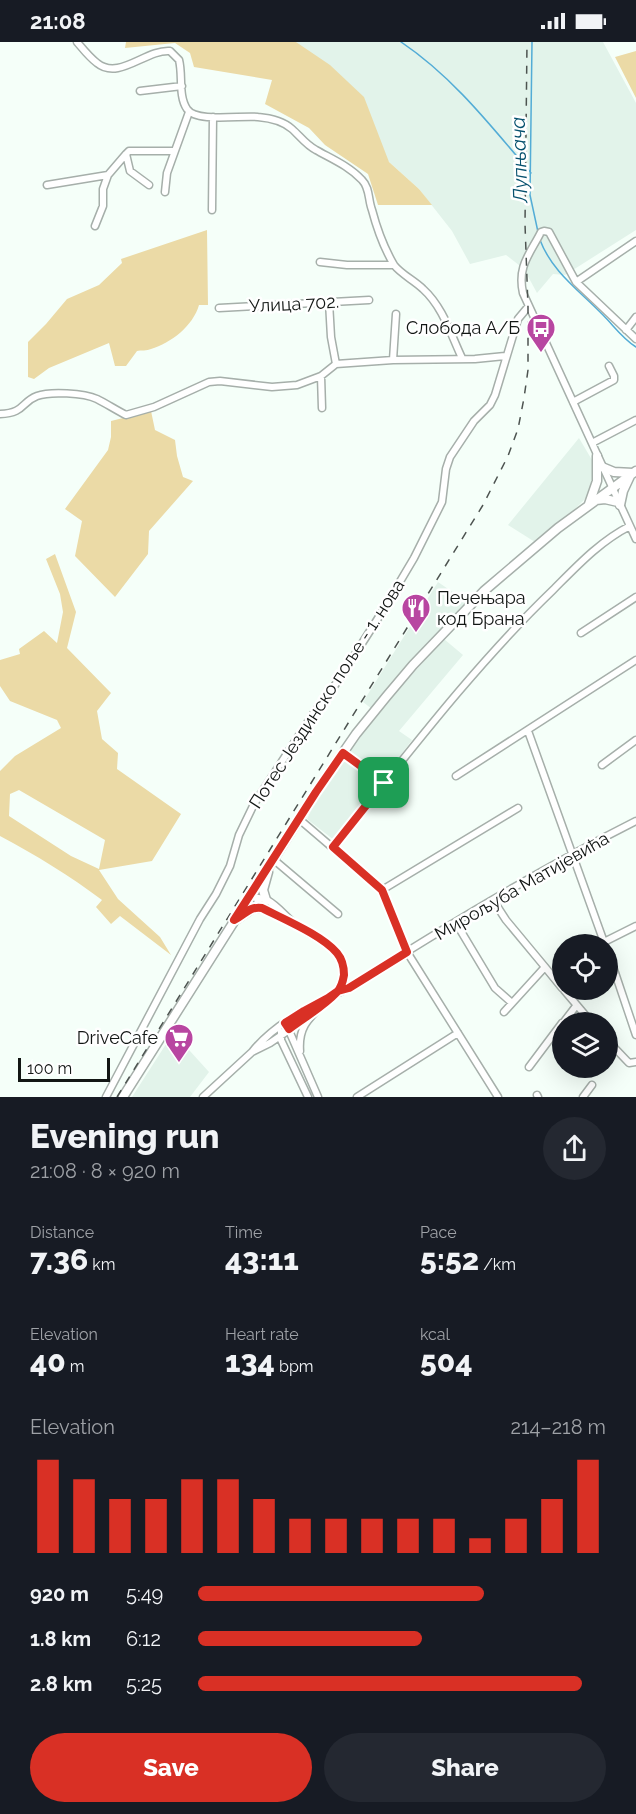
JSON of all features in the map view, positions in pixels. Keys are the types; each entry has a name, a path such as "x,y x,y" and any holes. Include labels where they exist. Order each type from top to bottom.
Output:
{"main road":[{"path":"592,502 597,481 597,456"},
{"path":"602,467 614,472 633,473"},
{"path":"592,502 604,499 619,503 633,473"},
{"path":"123,1097 299,819 368,719 406,673 465,610 513,565 592,502 633,473"},
{"path":"234,920 240,918 249,909 264,904 263,894 271,863"}],"street":[{"path":"77,42 104,68 121,67 156,53 170,51 179,60 184,103 189,112 196,116 250,116 274,119 291,128 315,150 352,171 364,182 369,192 370,207 394,265 397,270 423,288 436,302 462,358"},
{"path":"140,91 182,86"},
{"path":"165,192 167,173 189,112"},
{"path":"212,210 213,117"},
{"path":"95,226 103,206 103,189 108,175 126,153 174,151"},
{"path":"126,153 130,171 149,185"},
{"path":"47,185 108,175"},
{"path":"636,339 576,282 549,232 541,232 533,249 526,257 521,277 523,292 636,538"},
{"path":"576,282 636,241"},
{"path":"320,262 346,265 394,265"},
{"name":"Улица 702.","path":"219,308 369,300"},
{"path":"329,302 331,337 336,364"},
{"name":"Потес Јездинско поље - 1. нова","path":"106,1097 200,919 231,866 239,836 254,804 313,714 338,681 414,558 442,502 446,469 450,457 474,421 490,405 519,316 528,307"},
{"path":"393,360 396,314"},
{"path":"626,330 636,317"},
{"path":"0,414 20,410 34,396 54,392 96,398 126,415 154,407 209,382 220,381 272,387 297,385 321,376 336,364 506,356"},
{"path":"573,402 612,381 614,376 609,366"},
{"path":"321,376 322,408"},
{"path":"592,443 636,420"},
{"path":"333,847 418,741 531,612 599,547 630,526"},
{"path":"581,633 636,597"},
{"path":"456,776 636,660"},
{"path":"528,731 602,934"},
{"path":"602,765 636,740"},
{"path":"343,753 384,783"},
{"path":"382,890 518,808"},
{"path":"299,819 382,890 407,952 498,1097"},
{"name":"Мирољуба Матијевића","path":"287,1026 304,1011 338,991 349,988 572,854 636,821"},
{"path":"271,863 338,914"},
{"path":"252,895 328,945 339,955 344,971 338,991"},
{"path":"493,900 552,976"},
{"path":"456,923 495,988 512,1003"},
{"path":"618,936 636,926"},
{"path":"504,1012 545,967"},
{"path":"618,982 636,1035"},
{"path":"300,1053 304,1026 311,1015 328,998"},
{"path":"571,1000 582,1012"},
{"path":"571,1012 576,1006"},
{"path":"203,1097 265,1037 311,1015"},
{"path":"252,1052 280,1035 287,1026"},
{"path":"287,1026 318,1097"},
{"path":"357,1097 458,1033"},
{"path":"280,1035 308,1097"},
{"path":"529,1068 552,1038"},
{"path":"618,1053 629,1063 636,1062"},
{"path":"583,1097 592,1085"}],"shaded area":[{"path":"126,42 296,42 330,65 364,97 389,162 419,189 432,205 378,205 368,174 325,145 309,128 265,104 272,80 194,67 190,53 175,43 125,48"},
{"path":"296,42 603,42 636,103 636,230 565,275 553,274 537,293 524,269 506,255 470,264 452,231 419,189 389,162"},
{"path":"636,51 636,98 615,57"},
{"path":"207,230 208,305 199,305 192,320 180,333 159,346 137,351 126,366 115,366 109,343 49,368 34,379 28,377 28,342 67,299 99,285 122,263 121,259"},
{"path":"151,411 155,430 175,440 183,477 193,481 149,531 148,554 115,597 75,556 82,521 65,509 108,450 111,421"},
{"path":"579,438 592,460 594,483 590,494 563,521 535,542 508,525"},
{"path":"55,554 76,612 67,648 111,693 97,711 102,739 118,753 117,769 181,814 152,861 99,870 118,899 160,937 171,955 120,916 111,924 96,907 102,900 52,866 0,836 0,771 15,756 61,728 57,720 10,701 0,686 0,660 20,654 19,649 44,631 57,643 63,612 60,594 46,559","holes":["19,790 105,840 99,869 71,856 9,816 10,794"]},
{"path":"438,582 467,602 372,709 363,702"},
{"path":"444,639 463,655 399,731 412,740 334,840 307,819 316,800 356,742"},
{"path":"177,1027 180,1040 209,1072 190,1097 132,1097"}],"waterway":[{"path":"401,42 454,86 531,173"},
{"name":"Лупњача","path":"532,42 530,195 538,232"},
{"name":"Лупњача","path":"540,240 552,262 567,280 622,336 636,347"}],"railway":[{"path":"117,1097 483,505 508,456 518,429 528,370 525,224 527,42"}],"place":[{"name":"Слобода А/Б","path":"541,354"},
{"name":"Печењара код Брана","path":"416,634"},
{"name":"DriveCafe","path":"179,1064"}],"route":[{"path":"384,783 333,847 382,890 407,952 349,988 338,991 285,1023 289,1029 311,1015 328,998 338,991 344,976 340,958 328,945 294,923 262,908 249,909 240,918 234,920 343,753 384,783"}]}
